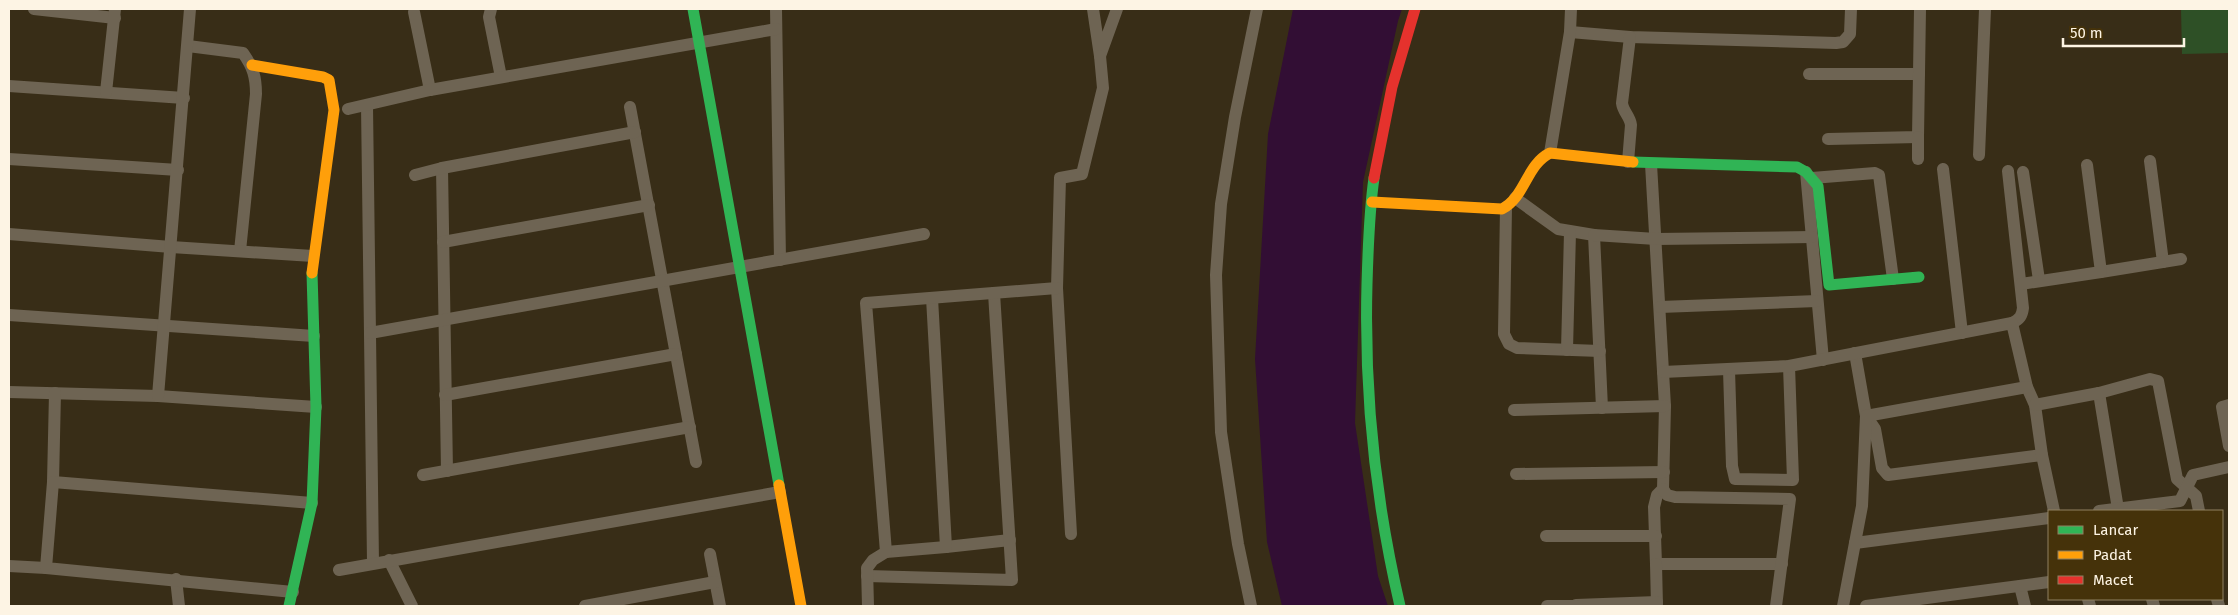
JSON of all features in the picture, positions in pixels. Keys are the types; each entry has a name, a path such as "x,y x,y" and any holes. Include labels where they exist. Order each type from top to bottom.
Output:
{"street":[{"path":"34,9 115,13 106,92"},
{"path":"158,396 190,9"},
{"path":"491,9 489,16 501,77"},
{"path":"693,9 801,606"},
{"path":"776,9 780,260"},
{"path":"1071,534 1057,288 1060,178 1082,174 1103,88 1093,9"},
{"path":"1100,56 1117,9"},
{"path":"1251,606 1238,544 1221,432 1216,275 1221,204 1235,117 1257,9"},
{"path":"1400,606 1388,559 1378,494 1365,357 1368,249 1375,167 1394,80 1415,9"},
{"path":"1550,153 1572,9"},
{"path":"1570,32 1630,36 1842,42 1850,34 1851,9"},
{"path":"1918,158 1920,9"},
{"path":"1979,156 1985,9"},
{"path":"414,12 430,90"},
{"path":"348,109 430,90 776,29"},
{"path":"1628,162 1631,124 1630,119 1622,108 1622,103 1630,36"},
{"path":"188,46 243,53 252,65 256,94 240,252"},
{"path":"252,65 323,76 329,80 332,89 334,110 311,281 316,407 312,504 290,606"},
{"path":"1809,74 1919,74"},
{"path":"9,86 184,98"},
{"path":"367,106 373,563"},
{"path":"630,107 696,462"},
{"path":"415,175 442,168 635,132"},
{"path":"1828,139 1918,137"},
{"path":"1600,351 1516,348 1505,339 1511,203 1540,157 1550,153 1651,164 1797,167 1809,175 1818,186 1829,284"},
{"path":"9,159 178,170"},
{"path":"2150,161 2163,262"},
{"path":"1651,164 1665,406 1663,489 1665,494 1675,497 1790,498"},
{"path":"2086,165 2101,272"},
{"path":"442,168 446,471"},
{"path":"1943,169 1962,332"},
{"path":"1663,372 1789,366 2012,323 2018,320 2022,315 2021,284 2008,171"},
{"path":"2023,172 2039,280"},
{"path":"1809,175 1874,173 1879,175 1893,279"},
{"path":"1809,175 1812,237 1823,360"},
{"path":"1372,202 1497,210 1511,203"},
{"path":"1511,203 1549,224 1570,232 1594,235 1656,240 1812,237"},
{"path":"443,242 649,205"},
{"path":"1567,350 1570,232"},
{"path":"9,234 313,256"},
{"path":"370,333 924,234"},
{"path":"1594,235 1602,408"},
{"path":"2021,284 2181,259"},
{"path":"1816,286 1919,277"},
{"path":"886,552 866,303 1057,288"},
{"path":"867,576 1012,580 994,293"},
{"path":"932,298 946,547"},
{"path":"1660,307 1818,300"},
{"path":"9,315 314,336"},
{"path":"2012,323 2027,387 2035,405 2042,455 2054,510"},
{"path":"1843,606 1862,506 1866,416 1855,353"},
{"path":"446,395 676,354"},
{"path":"1776,606 1793,480 1789,366"},
{"path":"1729,370 1732,466 1735,479 1793,480"},
{"path":"2035,405 2099,393 2150,379 2158,381 2177,479 2196,496 2199,510"},
{"path":"1866,416 2027,387"},
{"path":"9,392 158,396 316,407"},
{"path":"2099,393 2118,509"},
{"path":"46,568 52,482 55,394"},
{"path":"2229,405 2222,407 2229,446"},
{"path":"1514,410 1665,406"},
{"path":"1866,416 1875,430 1882,468 1888,475 2042,455"},
{"path":"423,475 690,427"},
{"path":"2108,510 2180,501 2193,475 2229,468"},
{"path":"1516,474 1664,472"},
{"path":"52,482 312,504"},
{"path":"1547,606 1657,604 1654,507 1657,495 1663,489"},
{"path":"339,570 780,492"},
{"path":"1855,543 2048,518"},
{"path":"1546,536 1656,536"},
{"path":"868,606 867,568 873,560 886,552 1010,540"},
{"path":"710,554 720,606"},
{"path":"389,560 412,606"},
{"path":"1656,564 1782,564"},
{"path":"9,566 293,592"},
{"path":"176,580 179,606"},
{"path":"585,606 715,582"},
{"path":"1866,606 1958,600 2020,586 2048,582"},
{"path":"2020,586 2025,606"}],"green space":[{"path":"2181,9 2229,9 2229,53 2182,54"}],"shaded area":[{"path":"1293,9 1402,9 1363,182 1355,423 1378,576 1388,606 1282,606 1267,542 1255,359 1268,134"}],"traffic: fast":[{"path":"693,9 779,485"},
{"path":"1633,162 1797,167 1806,172 1818,186 1829,285 1919,277"},
{"path":"1374,178 1367,284 1367,366 1378,486 1391,566 1400,606"},
{"path":"289,606 312,503 316,407 312,273"}],"traffic: slow":[{"path":"252,65 323,77 329,80 334,110 312,273"},
{"path":"1372,202 1502,209 1516,196 1536,165 1550,153 1633,162"},
{"path":"779,485 801,606"}],"traffic: jam":[{"path":"1374,178 1392,87 1415,9"}]}
